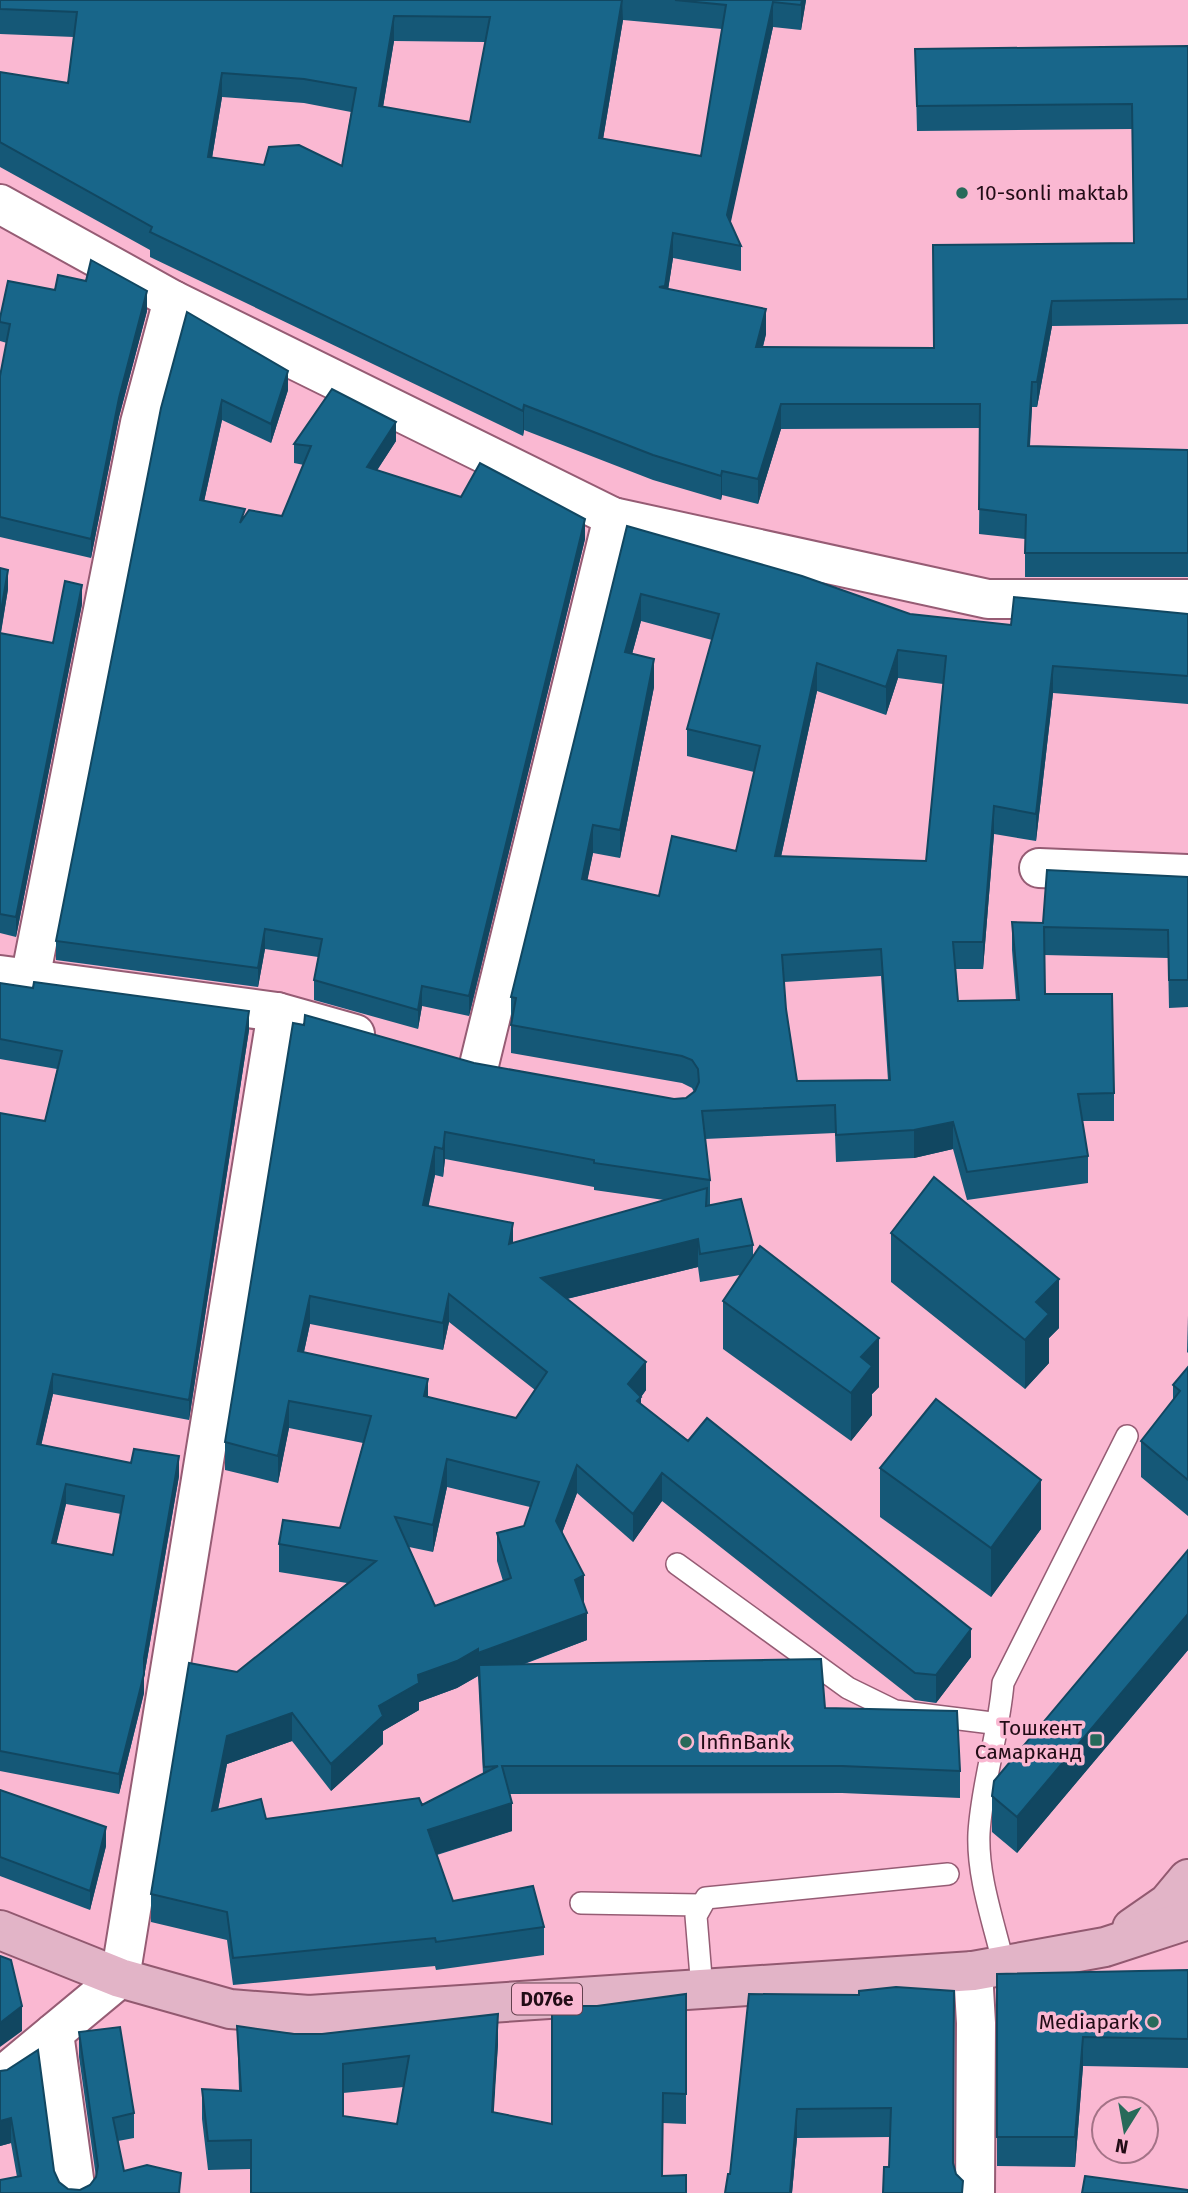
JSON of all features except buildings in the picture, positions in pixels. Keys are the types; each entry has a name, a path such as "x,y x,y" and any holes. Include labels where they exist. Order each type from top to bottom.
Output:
{"main road":[{"name":"D076e","path":"1105,1947 1168,1903 1188,1879"},
{"name":"D076e","path":"0,1930 120,1978 230,2009 309,2015 988,1969 1105,1947 1188,1920"}],"street":[{"path":"0,204 173,299 613,517 988,599 1188,599"},
{"path":"173,299 140,423 15,977 277,1012 384,1042"},
{"path":"518,1076 464,1065 613,517"},
{"path":"1039,868 1188,874"},
{"path":"0,2074 8,2071 120,1978 277,1012"},
{"path":"975,2193 976,2023 988,1969"},
{"path":"54,2033 76,2193"}],"lane":[{"path":"988,1969 979,1834 987,1766 1000,1724 1003,1683 1127,1436"},
{"path":"677,1564 848,1688 895,1711 1000,1724"},
{"path":"702,1989 696,1916 706,1898 948,1874"},
{"path":"581,1903 700,1905"}],"place":[{"name":"10-sonli maktab","path":"962,193"},
{"name":"Тошкент Самарканд","path":"1096,1740"},
{"name":"InfinBank","path":"686,1742"},
{"name":"Mediapark","path":"1153,2022"}]}
